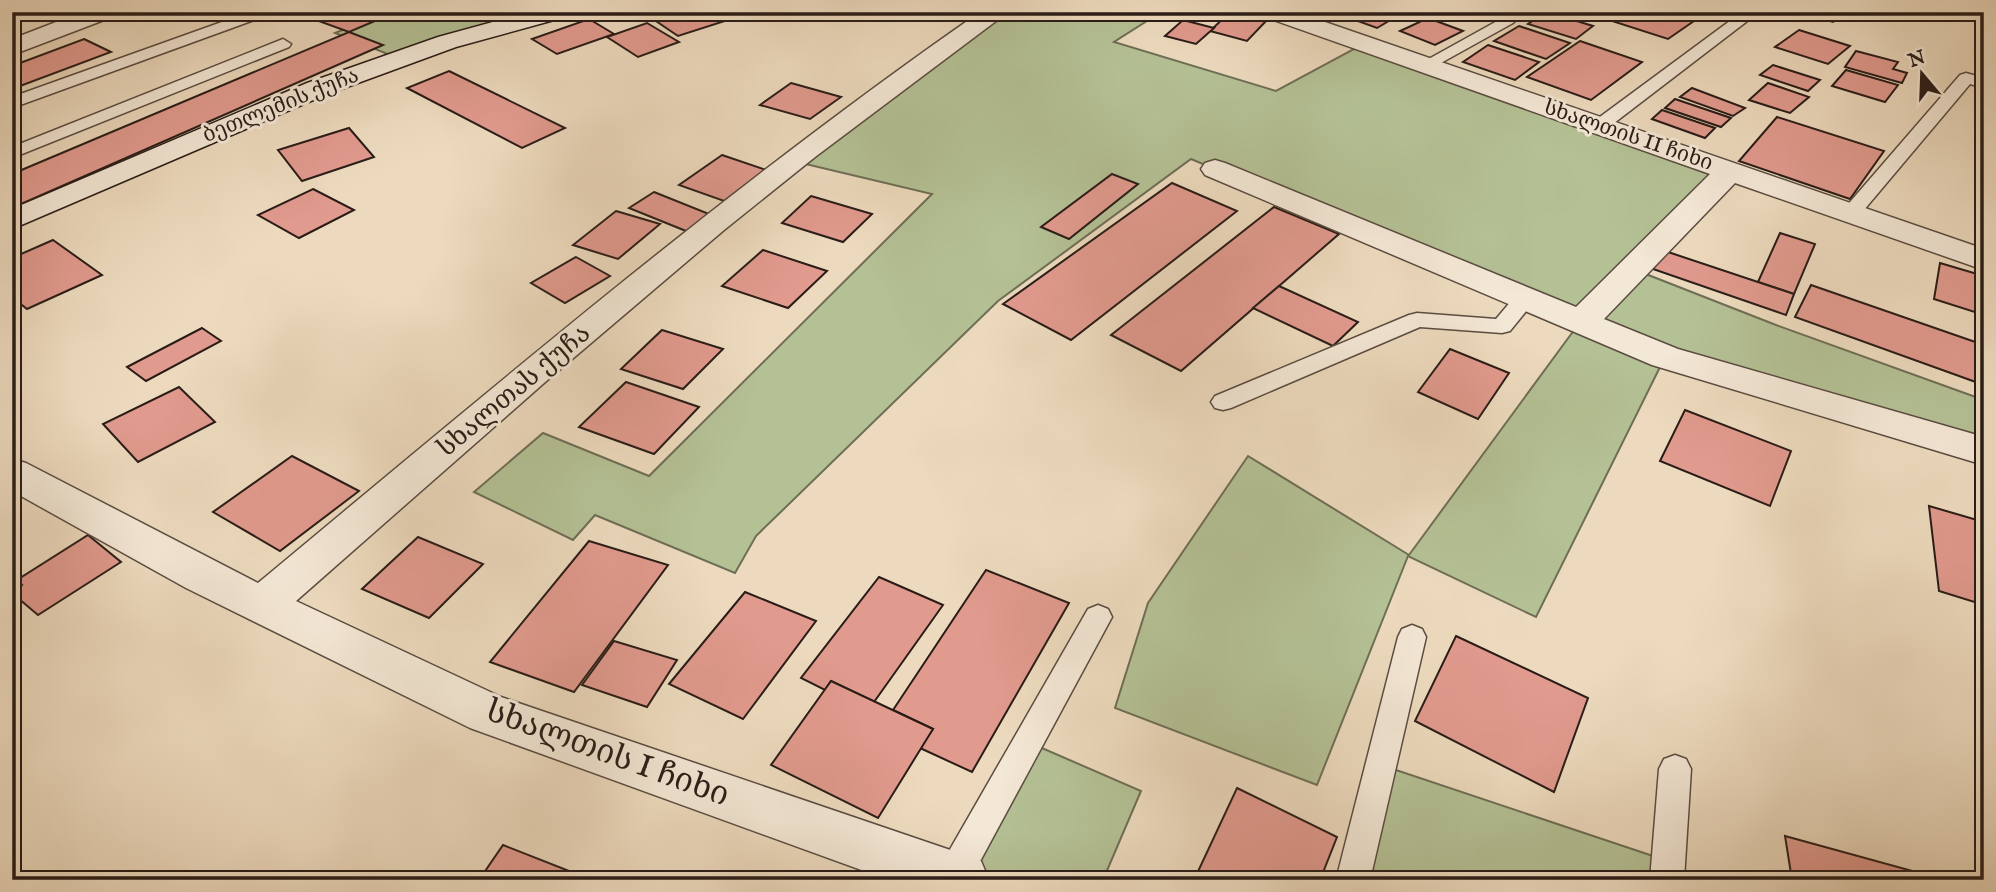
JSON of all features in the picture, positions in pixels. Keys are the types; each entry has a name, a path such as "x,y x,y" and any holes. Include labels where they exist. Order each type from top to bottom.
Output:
{"street":[{"path":"12,48 104,12"},
{"name":"ბეთლემის ქუჩა","path":"12,220 316,89 447,42 556,12"},
{"name":"სხალთას ქუჩა","path":"262,605 714,221 928,59 996,12"},
{"name":"სხალთის II ჩიხი","path":"1273,12 1984,260"},
{"path":"1215,169 1665,357 1984,451"},
{"path":"1581,322 1730,171"},
{"path":"12,473 201,576 262,605"},
{"name":"სხალთის I ჩიხი","path":"262,605 487,713 958,878"}],"lane":[{"path":"1600,125 1752,12"},
{"path":"12,103 252,16"},
{"path":"1424,66 1508,20"},
{"path":"12,153 283,44"},
{"path":"132,59 186,83"},
{"path":"1851,213 1966,78 1984,83"},
{"path":"1223,402 1417,320 1502,326 1525,299"},
{"path":"958,878 1098,617"},
{"path":"1353,880 1412,637"},
{"path":"1667,880 1675,769"}],"green space":[{"path":"386,12 488,12 506,26 400,59 335,33"},
{"path":"996,12 1161,12 1114,42 1276,91 1363,44 1730,171 1633,269 1776,325 1984,400 1984,451 1665,357 1536,617 1408,556 1317,785 1115,708 1148,603 1248,456 1409,555 1580,322 1191,159 998,301 756,536 735,573 595,515 573,540 474,492 543,433 649,476 932,194 793,161"},
{"path":"1028,742 1141,791 1103,880 962,880"},
{"path":"1381,765 1668,861 1667,880 1353,880"}],"building":[{"path":"294,12 396,12 349,32"},
{"path":"674,12 716,12 728,20 678,36 653,19"},
{"path":"1230,12 1267,20 1247,41 1210,31"},
{"path":"1333,12 1404,12 1377,28"},
{"path":"1546,12 1577,12 1570,19 1593,26 1576,39 1528,24"},
{"path":"1626,12 1707,12 1668,39 1612,21"},
{"path":"1799,12 1844,12 1833,22"},
{"path":"1428,18 1463,31 1435,45 1400,31"},
{"path":"589,19 614,34 557,54 532,39"},
{"path":"1183,20 1214,28 1196,44 1165,36"},
{"path":"647,23 679,42 638,57 607,37"},
{"path":"1519,26 1570,43 1546,59 1494,41"},
{"path":"1799,30 1850,46 1828,64 1775,47"},
{"path":"349,32 383,45 12,208 12,174"},
{"path":"84,39 111,52 12,89 12,66"},
{"path":"1580,41 1642,62 1591,100 1527,77"},
{"path":"1488,45 1539,62 1515,80 1463,62"},
{"path":"1856,51 1898,62 1893,69 1907,73 1902,83 1845,67"},
{"path":"1773,65 1820,80 1808,91 1760,75"},
{"path":"1846,70 1898,85 1885,102 1832,86"},
{"path":"449,71 565,128 522,148 407,88"},
{"path":"791,83 841,97 810,119 760,105"},
{"path":"1768,83 1809,97 1790,113 1749,100"},
{"path":"1692,88 1745,108 1733,116 1680,97"},
{"path":"1675,99 1731,118 1721,127 1665,108"},
{"path":"1662,110 1715,128 1705,138 1652,119"},
{"path":"1777,117 1884,151 1850,199 1739,161"},
{"path":"349,128 374,157 302,181 278,150"},
{"path":"722,155 766,170 724,201 679,185"},
{"path":"1112,174 1138,184 1069,239 1041,227"},
{"path":"1172,183 1237,211 1071,340 1003,304"},
{"path":"313,189 354,210 299,238 258,215"},
{"path":"654,192 714,216 691,233 629,208"},
{"path":"811,196 872,214 843,242 782,223"},
{"path":"1274,207 1339,234 1181,371 1111,335"},
{"path":"616,211 660,224 618,259 573,245"},
{"path":"1780,233 1815,244 1794,294 1758,282"},
{"path":"53,240 102,275 27,309 12,297 12,258"},
{"path":"763,250 827,271 788,308 722,286"},
{"path":"1665,251 1794,294 1786,315 1653,269"},
{"path":"576,257 610,276 565,303 531,283"},
{"path":"1940,263 1984,276 1984,315 1934,299"},
{"path":"1811,285 1984,345 1984,385 1795,317"},
{"path":"1279,286 1358,322 1333,346 1253,308"},
{"path":"202,328 221,341 146,381 127,367"},
{"path":"662,330 723,349 683,389 621,369"},
{"path":"1450,349 1509,373 1478,419 1418,392"},
{"path":"626,382 699,407 654,454 579,427"},
{"path":"179,387 215,422 138,462 103,424"},
{"path":"1685,410 1791,451 1770,506 1660,461"},
{"path":"292,456 359,491 280,551 213,512"},
{"path":"1929,506 1984,522 1984,605 1939,591"},
{"path":"88,535 121,562 38,615 12,593 22,585 17,580"},
{"path":"418,537 483,564 429,618 362,589"},
{"path":"589,541 668,565 574,692 490,662"},
{"path":"986,570 1069,603 972,772 920,748 933,729 893,710"},
{"path":"879,577 943,605 874,702 831,681 825,690 801,678"},
{"path":"745,592 816,621 743,719 669,684"},
{"path":"1456,636 1588,698 1554,792 1415,721"},
{"path":"614,641 677,660 647,707 582,685"},
{"path":"831,681 933,729 878,818 771,765"},
{"path":"1237,788 1337,837 1320,880 1194,880"},
{"path":"1785,836 1945,880 1792,880"},
{"path":"503,845 592,880 479,880"}]}
